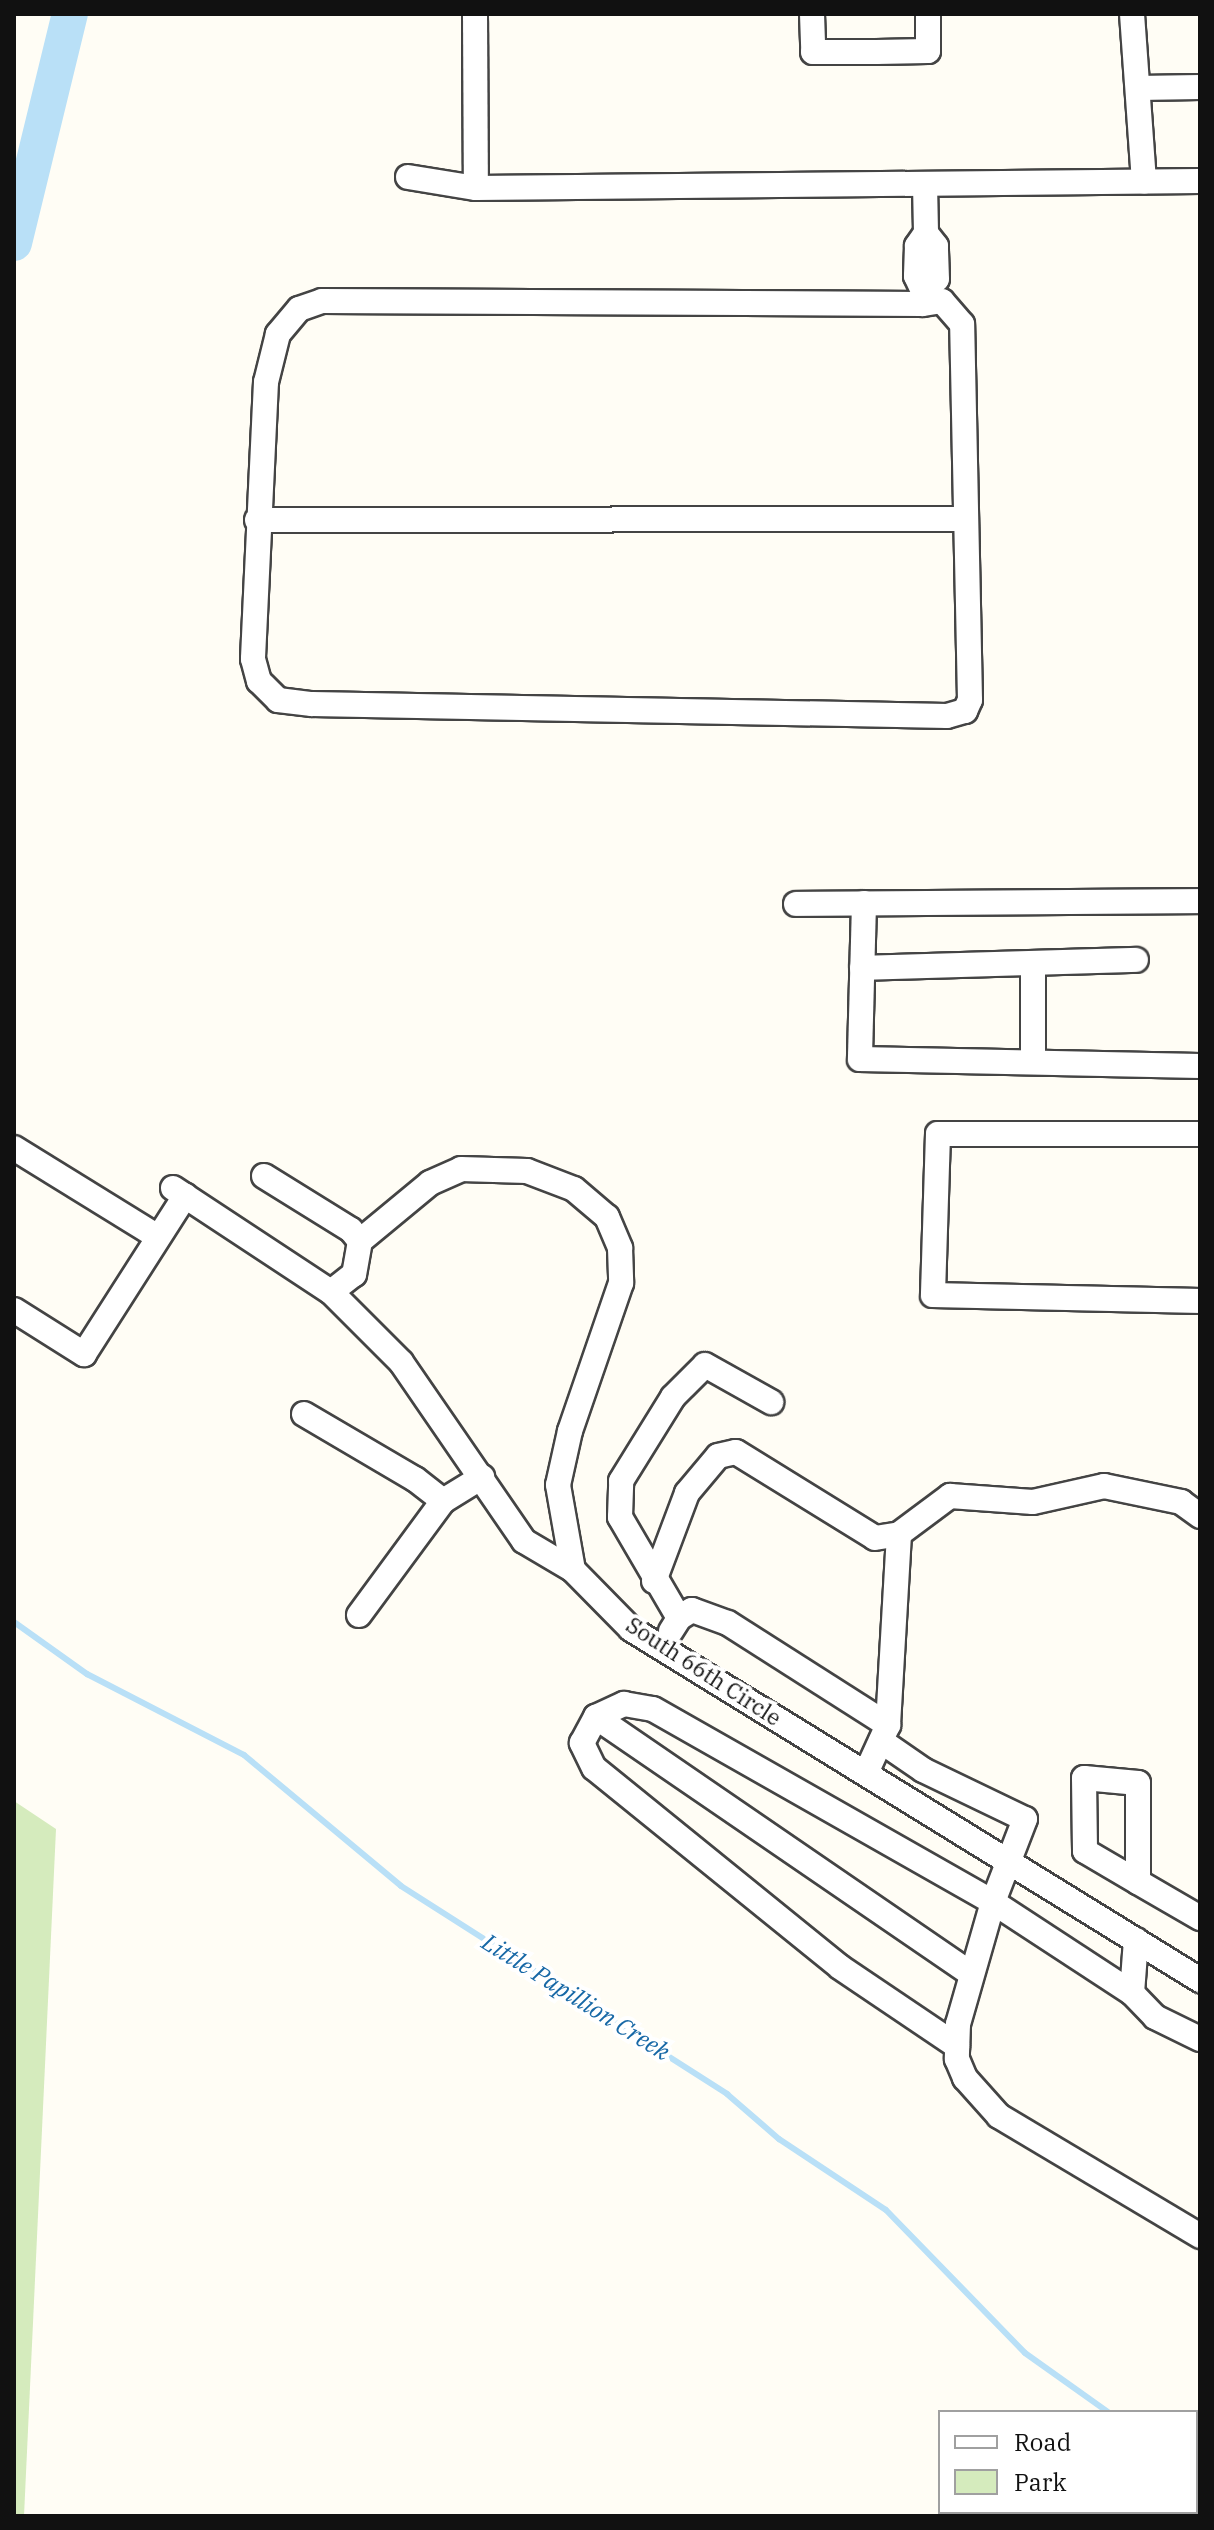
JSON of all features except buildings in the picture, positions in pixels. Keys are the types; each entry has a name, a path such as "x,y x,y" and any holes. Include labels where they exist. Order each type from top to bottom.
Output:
{"street":[{"path":"475,14 476,188"},
{"path":"812,14 813,52 928,51 928,14"},
{"path":"1132,14 1144,182"},
{"path":"1138,88 1200,87"},
{"path":"408,177 476,188 1200,181"},
{"path":"923,297 916,276 917,246 926,233 925,184"},
{"path":"923,297 942,301 962,324 970,700 965,711 947,716 278,700 259,681 253,659 257,520 266,382 278,334 299,309 322,301 923,297"},
{"path":"257,520 966,519"},
{"path":"796,904 1200,901"},
{"path":"864,903 860,1059 1033,1060 1200,1066"},
{"path":"862,968 1136,960"},
{"path":"1033,963 1033,1060"},
{"path":"1200,1134 938,1134 933,1295 1200,1301"},
{"path":"14,1148 158,1237 84,1354 14,1310"},
{"path":"331,1292 354,1274 360,1241 430,1183 461,1169 527,1171 574,1189 607,1217 620,1248 621,1283 570,1431 558,1485 573,1570"},
{"path":"264,1176 351,1230 360,1241"},
{"name":"South 66th Circle","path":"158,1237 179,1192 331,1292 401,1362 524,1541 573,1570 631,1629 1136,1940 1196,1969"},
{"path":"679,1618 654,1581 620,1517 621,1481 673,1397 705,1365 771,1402"},
{"path":"304,1414 415,1479 443,1501"},
{"path":"654,1581 687,1493 718,1456 736,1452 875,1538 899,1534 950,1496 1033,1502 1104,1486 1181,1502 1200,1516"},
{"path":"359,1615 443,1501 482,1477"},
{"path":"866,1773 884,1733 899,1534"},
{"path":"661,1647 679,1618 692,1610 728,1623 884,1733 923,1770 1025,1819 1007,1860 972,1974 957,2046 965,2078 999,2116 1200,2236"},
{"path":"957,2046 840,1967 594,1768 582,1743 596,1717 624,1704 653,1709 993,1902 1132,1993 1155,2017 1200,2039"},
{"path":"596,1717 972,1974"},
{"path":"1138,1882 1200,1918"},
{"path":"1132,1993 1136,1940"}],"green space":[{"path":"14,1801 56,1829 24,2516 14,2516"}],"waterway":[{"path":"14,243 70,14"},
{"name":"Little Papillion Creek","path":"14,1622 87,1674 244,1755 401,1886 727,2094 779,2139 886,2210 1025,2353 1105,2410"}]}
